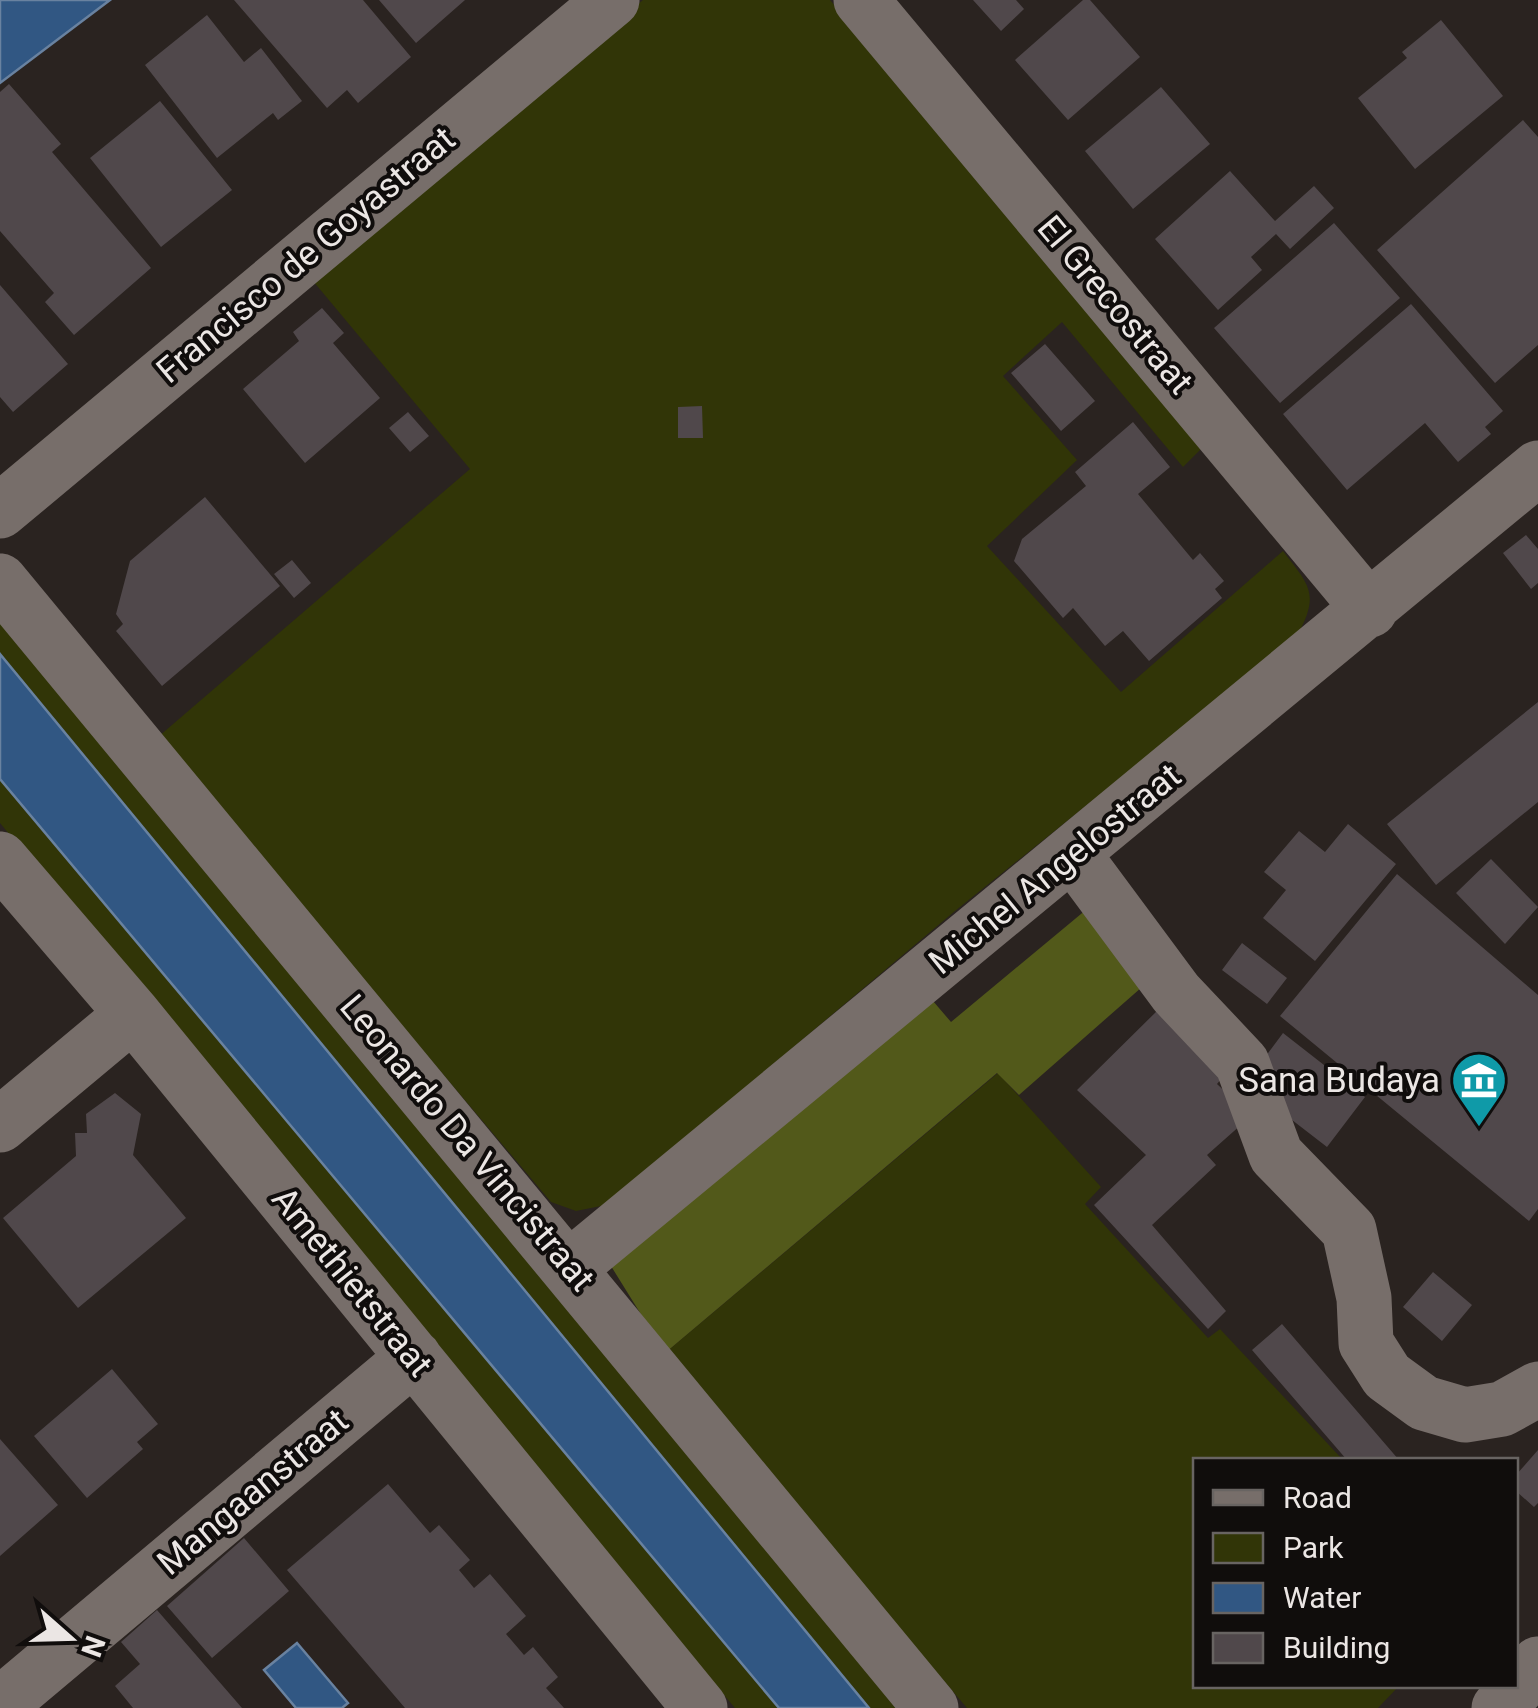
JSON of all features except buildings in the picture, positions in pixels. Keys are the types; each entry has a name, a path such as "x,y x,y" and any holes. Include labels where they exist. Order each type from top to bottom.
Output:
{"street":[{"name":"Francisco de Goyastraat","path":"0,510 612,0"},
{"name":"El Grecostraat","path":"861,0 1370,610"},
{"name":"Michel Angelostraat","path":"570,1267 1538,468"},
{"name":"Leonardo Da Vincistraat","path":"0,581 931,1708"},
{"path":"1073,854 1176,993 1242,1063 1276,1155 1349,1230 1364,1298 1366,1343 1387,1376 1424,1403 1465,1415 1502,1409 1538,1389"},
{"name":"Amethietstraat","path":"0,859 132,1014 700,1708"},
{"path":"0,1124 132,1014"},
{"name":"Mangaanstraat","path":"0,1704 414,1357"},
{"path":"1518,1687 1538,1664"},
{"path":"1499,1708 1517,1688"}],"green space":[{"path":"643,0 830,0 1202,448 1183,467 1062,322 1003,376 1077,460 987,546 1121,692 1283,551 1305,582 1310,600 1297,636 955,911 606,1205 576,1211 551,1202 158,737 470,469 308,275"},
{"path":"0,613 904,1708 869,1708 0,654"},
{"path":"0,779 779,1708 735,1708 427,1343 0,823"},
{"path":"1093,904 1150,980 1019,1095 997,1073 665,1353 606,1258 927,994 951,1022"},
{"path":"998,1073 1101,1187 1085,1204 1208,1338 1220,1329 1341,1458 1193,1458 1193,1688 1397,1688 1378,1708 967,1708 665,1353"}],"water":[{"path":"0,0 110,0 0,83"},
{"path":"0,654 869,1708 779,1708 0,779"},
{"path":"297,1643 348,1703 342,1708 296,1708 264,1670"}],"place":[{"name":"Sana Budaya","path":"1479,1129"}]}
